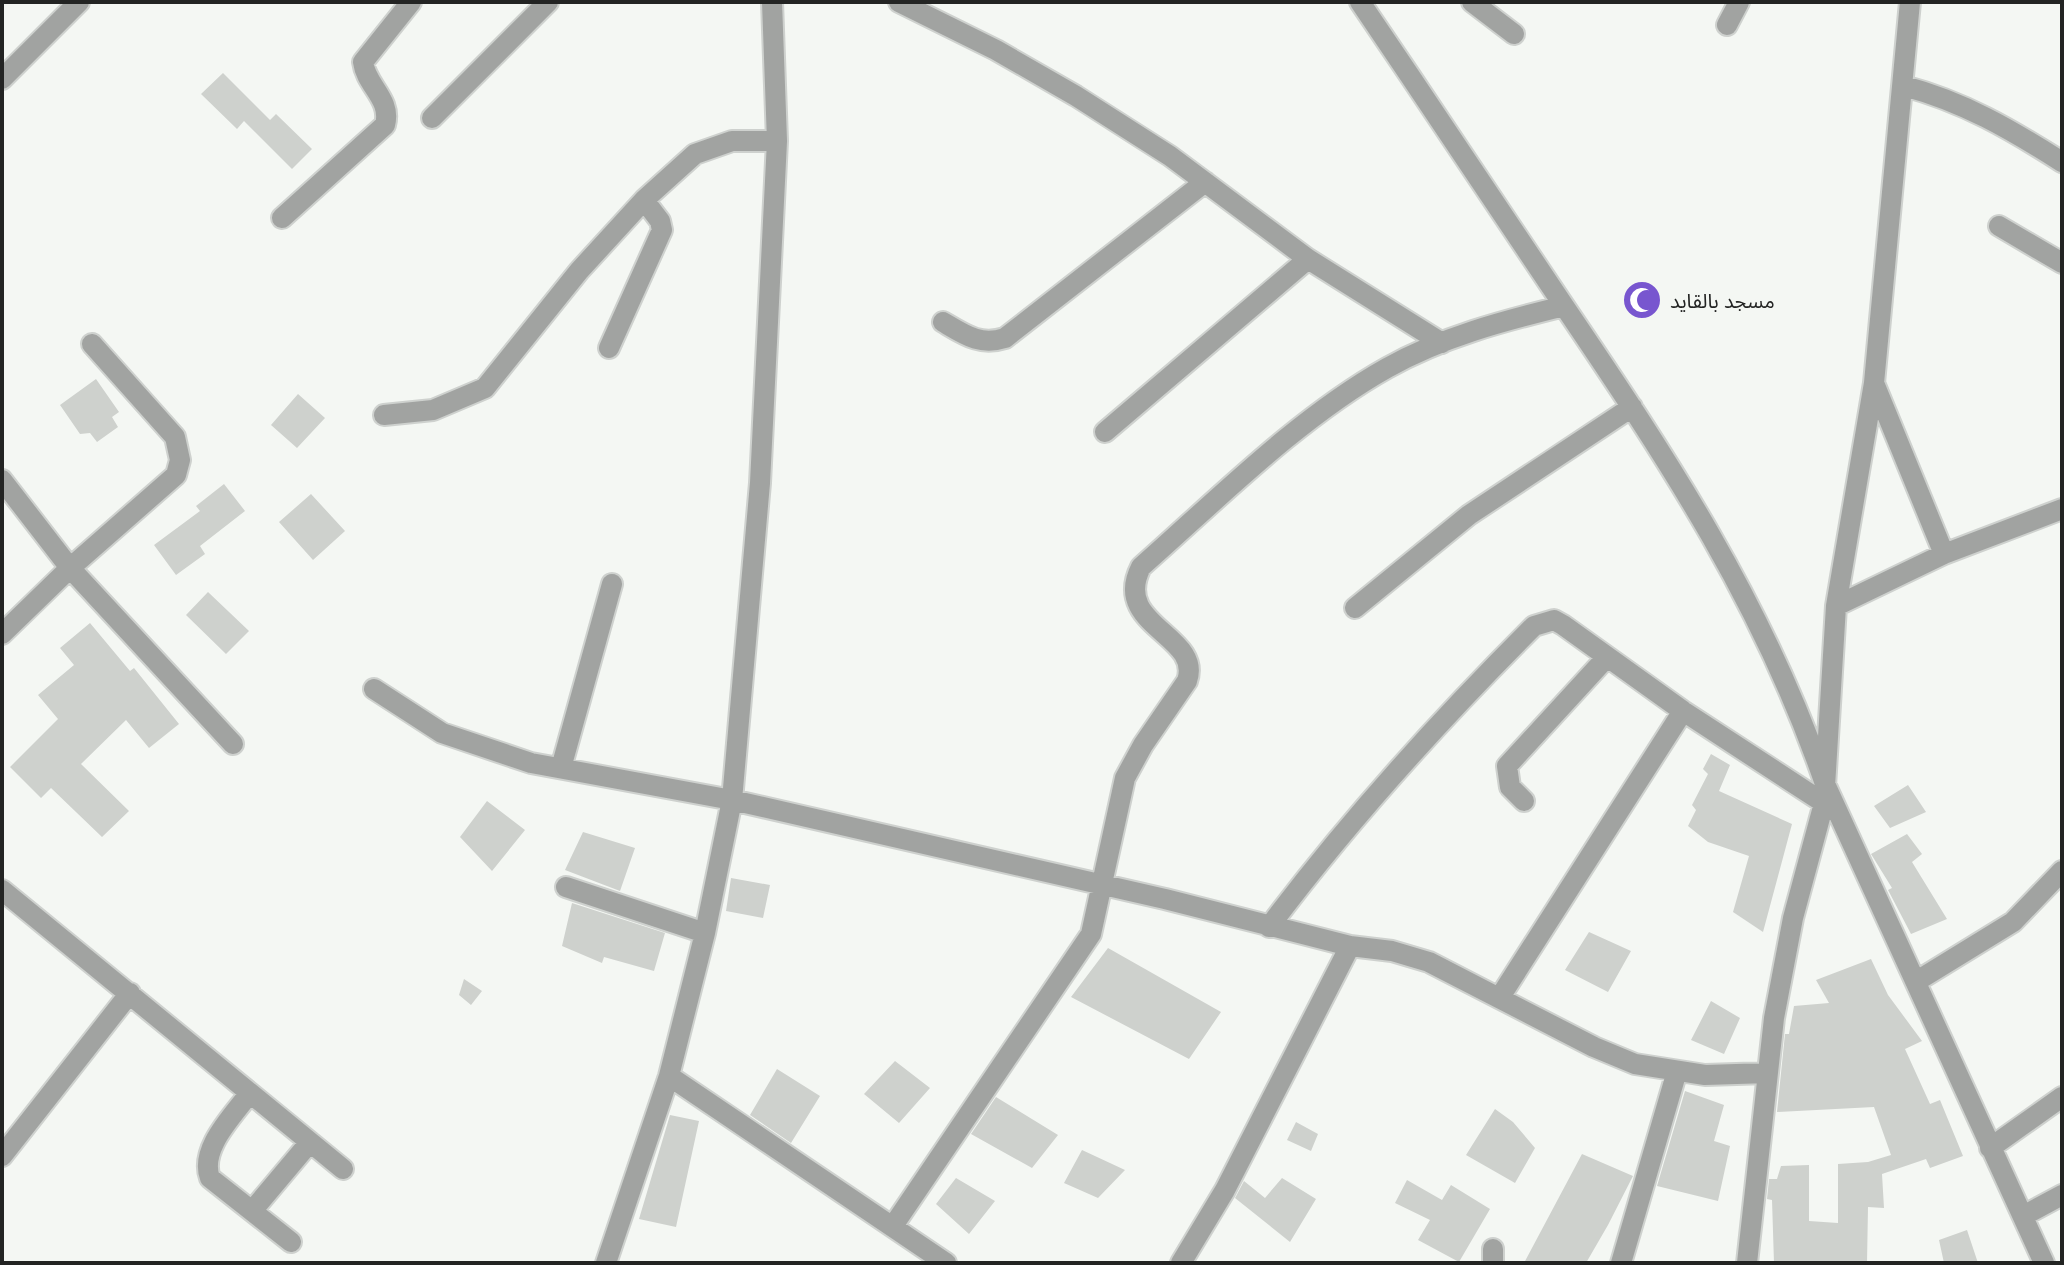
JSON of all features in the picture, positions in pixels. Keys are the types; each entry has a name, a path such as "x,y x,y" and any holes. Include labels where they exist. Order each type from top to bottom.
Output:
{"street":[{"path":"2,79 79,2"},
{"path":"282,218 385,125 386,106 367,77 363,62 411,2"},
{"path":"432,118 548,2"},
{"path":"606,1263 669,1076 705,933 732,800 760,483 777,141 772,2"},
{"path":"899,2 996,50 1076,96 1205,182 1308,259 1442,343"},
{"path":"1360,2 1632,407 1726,557 1802,717 1825,794 1917,981 2044,1263"},
{"path":"1472,2 1514,34"},
{"path":"1727,25 1739,2"},
{"path":"1747,1263 1774,1018 1793,918 1825,794 1836,606 1874,383 1910,2"},
{"path":"1904,86 1948,98 1994,118 2062,162"},
{"path":"384,415 433,410 485,388 579,271 644,200 695,154 712,145 732,141 777,141"},
{"path":"943,322 971,339 989,343 1005,338 1205,182"},
{"path":"609,348 662,230 660,221 644,200"},
{"path":"1999,226 2062,263"},
{"path":"1105,432 1308,259"},
{"path":"893,1226 1091,934 1125,778 1189,673 1184,653 1139,609 1134,594 1134,579 1141,567 1355,387 1442,343 1495,323 1564,306"},
{"path":"2,634 70,568 176,475 180,460 175,437 92,344"},
{"path":"1874,383 1944,554"},
{"path":"1355,608 1469,515 1632,407"},
{"path":"2,480 70,568 233,744"},
{"path":"1836,606 1944,554 2062,509"},
{"path":"561,768 612,584"},
{"path":"1269,927 1333,841 1534,626 1554,620 1683,711 1825,794"},
{"path":"1524,801 1510,787 1506,776 1513,757 1607,657"},
{"path":"374,689 442,733 531,763 732,800 1350,946 1392,951 1429,962 1635,1064 1705,1075 1768,1073"},
{"path":"1500,997 1683,711"},
{"path":"1917,981 2013,922 2062,871"},
{"path":"566,887 705,933"},
{"path":"2,890 343,1169"},
{"path":"1181,1263 1225,1190 1350,946"},
{"path":"2,1156 130,993"},
{"path":"1621,1263 1677,1071"},
{"path":"669,1076 946,1263"},
{"path":"249,1094 206,1162 210,1178 291,1242"},
{"path":"1990,1148 2062,1097"},
{"path":"252,1211 310,1142"},
{"path":"2023,1216 2062,1195"}],"building":[{"path":"223,73 270,120 276,114 312,149 292,169 244,121 237,129 201,94"},
{"path":"96,379 119,412 112,417 118,427 97,442 90,433 80,434 60,405"},
{"path":"298,394 325,418 297,448 271,425"},
{"path":"224,484 245,511 200,546 205,554 176,575 154,545 200,511 196,506"},
{"path":"311,494 345,531 313,560 279,522"},
{"path":"208,592 249,631 226,654 186,615"},
{"path":"90,623 130,671 134,668 179,724 149,748 126,720 81,764 129,811 102,837 51,788 41,798 10,767 58,719 38,695 74,665 60,648"},
{"path":"1711,754 1730,765 1719,791 1792,824 1763,932 1733,912 1749,856 1708,842 1688,826 1696,810 1692,805 1708,774 1703,769"},
{"path":"1908,785 1926,812 1890,828 1874,806"},
{"path":"487,801 525,830 492,871 460,837"},
{"path":"583,832 635,848 620,891 565,870"},
{"path":"1907,834 1922,854 1912,862 1947,919 1911,934 1888,890 1892,888 1871,854"},
{"path":"731,878 770,885 763,918 726,911"},
{"path":"572,903 665,933 654,971 604,957 602,963 562,946"},
{"path":"1589,932 1631,951 1608,992 1565,970"},
{"path":"1108,948 1221,1012 1189,1059 1071,997"},
{"path":"1871,959 1888,995 1922,1041 1905,1049 1930,1104 1940,1100 1963,1156 1930,1168 1926,1159 1882,1174 1884,1208 1868,1207 1867,1263 1774,1263 1772,1200 1767,1199 1769,1179 1777,1179 1781,1166 1809,1165 1809,1221 1838,1223 1838,1164 1868,1162 1891,1155 1874,1107 1777,1112 1785,1034 1789,1034 1794,1006 1829,1003 1816,980"},
{"path":"464,979 482,991 471,1005 459,995"},
{"path":"1711,1001 1740,1018 1724,1054 1691,1040"},
{"path":"895,1061 930,1088 899,1123 864,1094"},
{"path":"777,1069 820,1096 791,1143 750,1115"},
{"path":"1685,1091 1724,1105 1714,1141 1730,1146 1718,1201 1657,1186"},
{"path":"996,1097 1058,1135 1032,1168 971,1134"},
{"path":"1495,1109 1513,1122 1535,1148 1515,1183 1466,1155"},
{"path":"670,1115 699,1121 676,1227 639,1219"},
{"path":"1296,1122 1318,1134 1311,1151 1287,1140"},
{"path":"1082,1150 1125,1170 1098,1198 1064,1183"},
{"path":"1582,1154 1633,1176 1608,1225 1586,1263 1524,1263"},
{"path":"956,1178 995,1201 969,1234 936,1204"},
{"path":"1282,1178 1316,1199 1290,1242 1235,1198 1244,1181 1265,1198"},
{"path":"1407,1180 1442,1200 1451,1185 1490,1209 1459,1262 1418,1240 1430,1220 1395,1203"},
{"path":"1967,1230 1978,1263 1944,1263 1939,1240"}],"place":[{"name":"مسجد بالقايد","path":"1642,300"}]}
